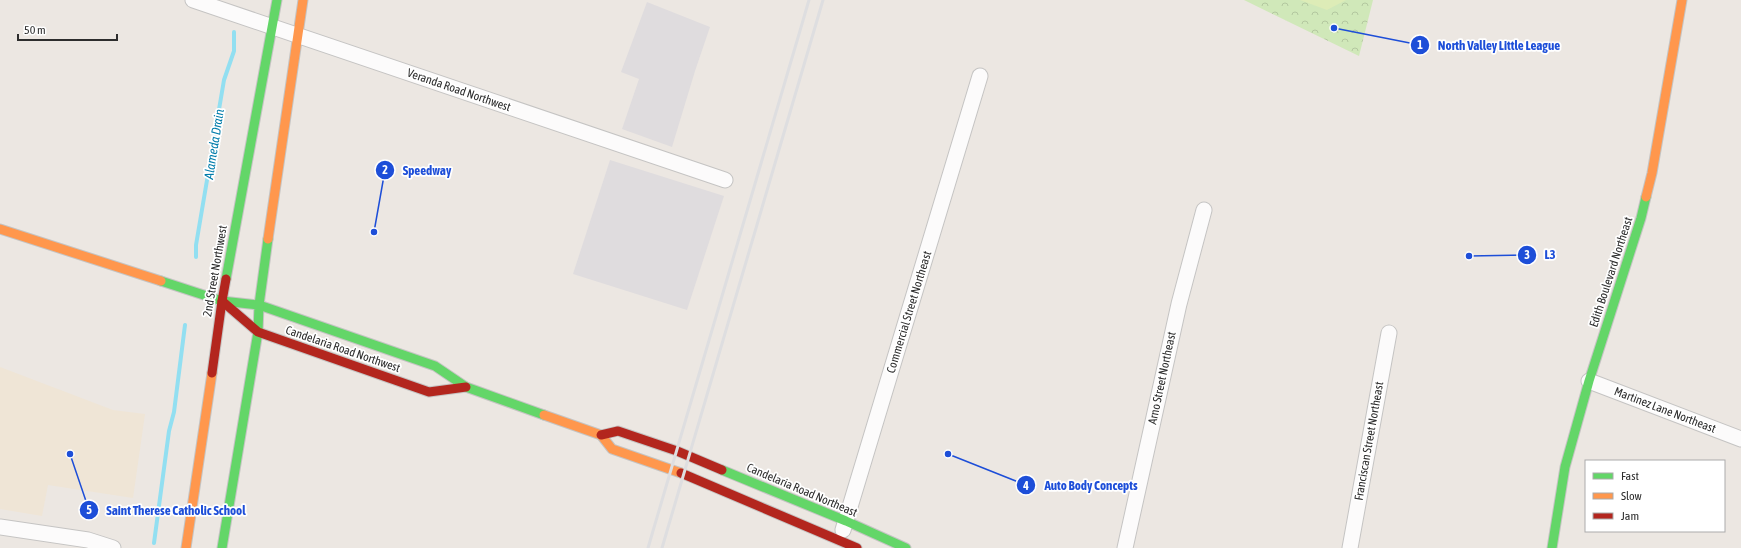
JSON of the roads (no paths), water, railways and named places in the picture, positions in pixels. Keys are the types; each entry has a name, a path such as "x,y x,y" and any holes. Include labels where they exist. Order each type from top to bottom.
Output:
{"main road":[{"name":"2nd Street Northwest","path":"186,548 222,301 277,0"},
{"path":"222,548 258,332 259,305 303,0"},
{"name":"Edith Boulevard Northeast","path":"1552,548 1565,467 1589,381 1641,218 1652,173 1682,0"},
{"name":"Candelaria Road Northwest","path":"0,229 222,301 259,305 435,366 466,388 601,435 612,448 682,474 838,544"},
{"name":"Candelaria Road Northwest","path":"222,301 258,332 429,392 466,388"},
{"name":"Candelaria Road Northeast","path":"601,435 618,430 688,456 846,521 906,548"},
{"path":"838,544 857,548"}],"street":[{"name":"Veranda Road Northwest","path":"193,0 725,180"},
{"name":"Commercial Street Northeast","path":"838,544 980,76"},
{"name":"Arno Street Northeast","path":"1125,548 1179,304 1204,210"},
{"name":"Franciscan Street Northeast","path":"1350,548 1389,334"},
{"name":"Martinez Lane Northeast","path":"1589,381 1741,439"},
{"path":"0,527 88,540 113,548"}],"waterway":[{"name":"Alameda Drain","path":"196,257 196,245 224,80 234,51 234,32"},
{"name":"Alameda Drain","path":"154,543 169,431 174,412 185,325"}],"railway":[{"path":"648,548 809,0"},
{"path":"662,548 823,0"}],"place":[{"name":"North Valley Little League","path":"1334,28"},
{"name":"Speedway","path":"374,232"},
{"name":"L3","path":"1469,256"},
{"name":"Saint Therese Catholic School","path":"70,454"},
{"name":"Auto Body Concepts","path":"948,454"}]}
